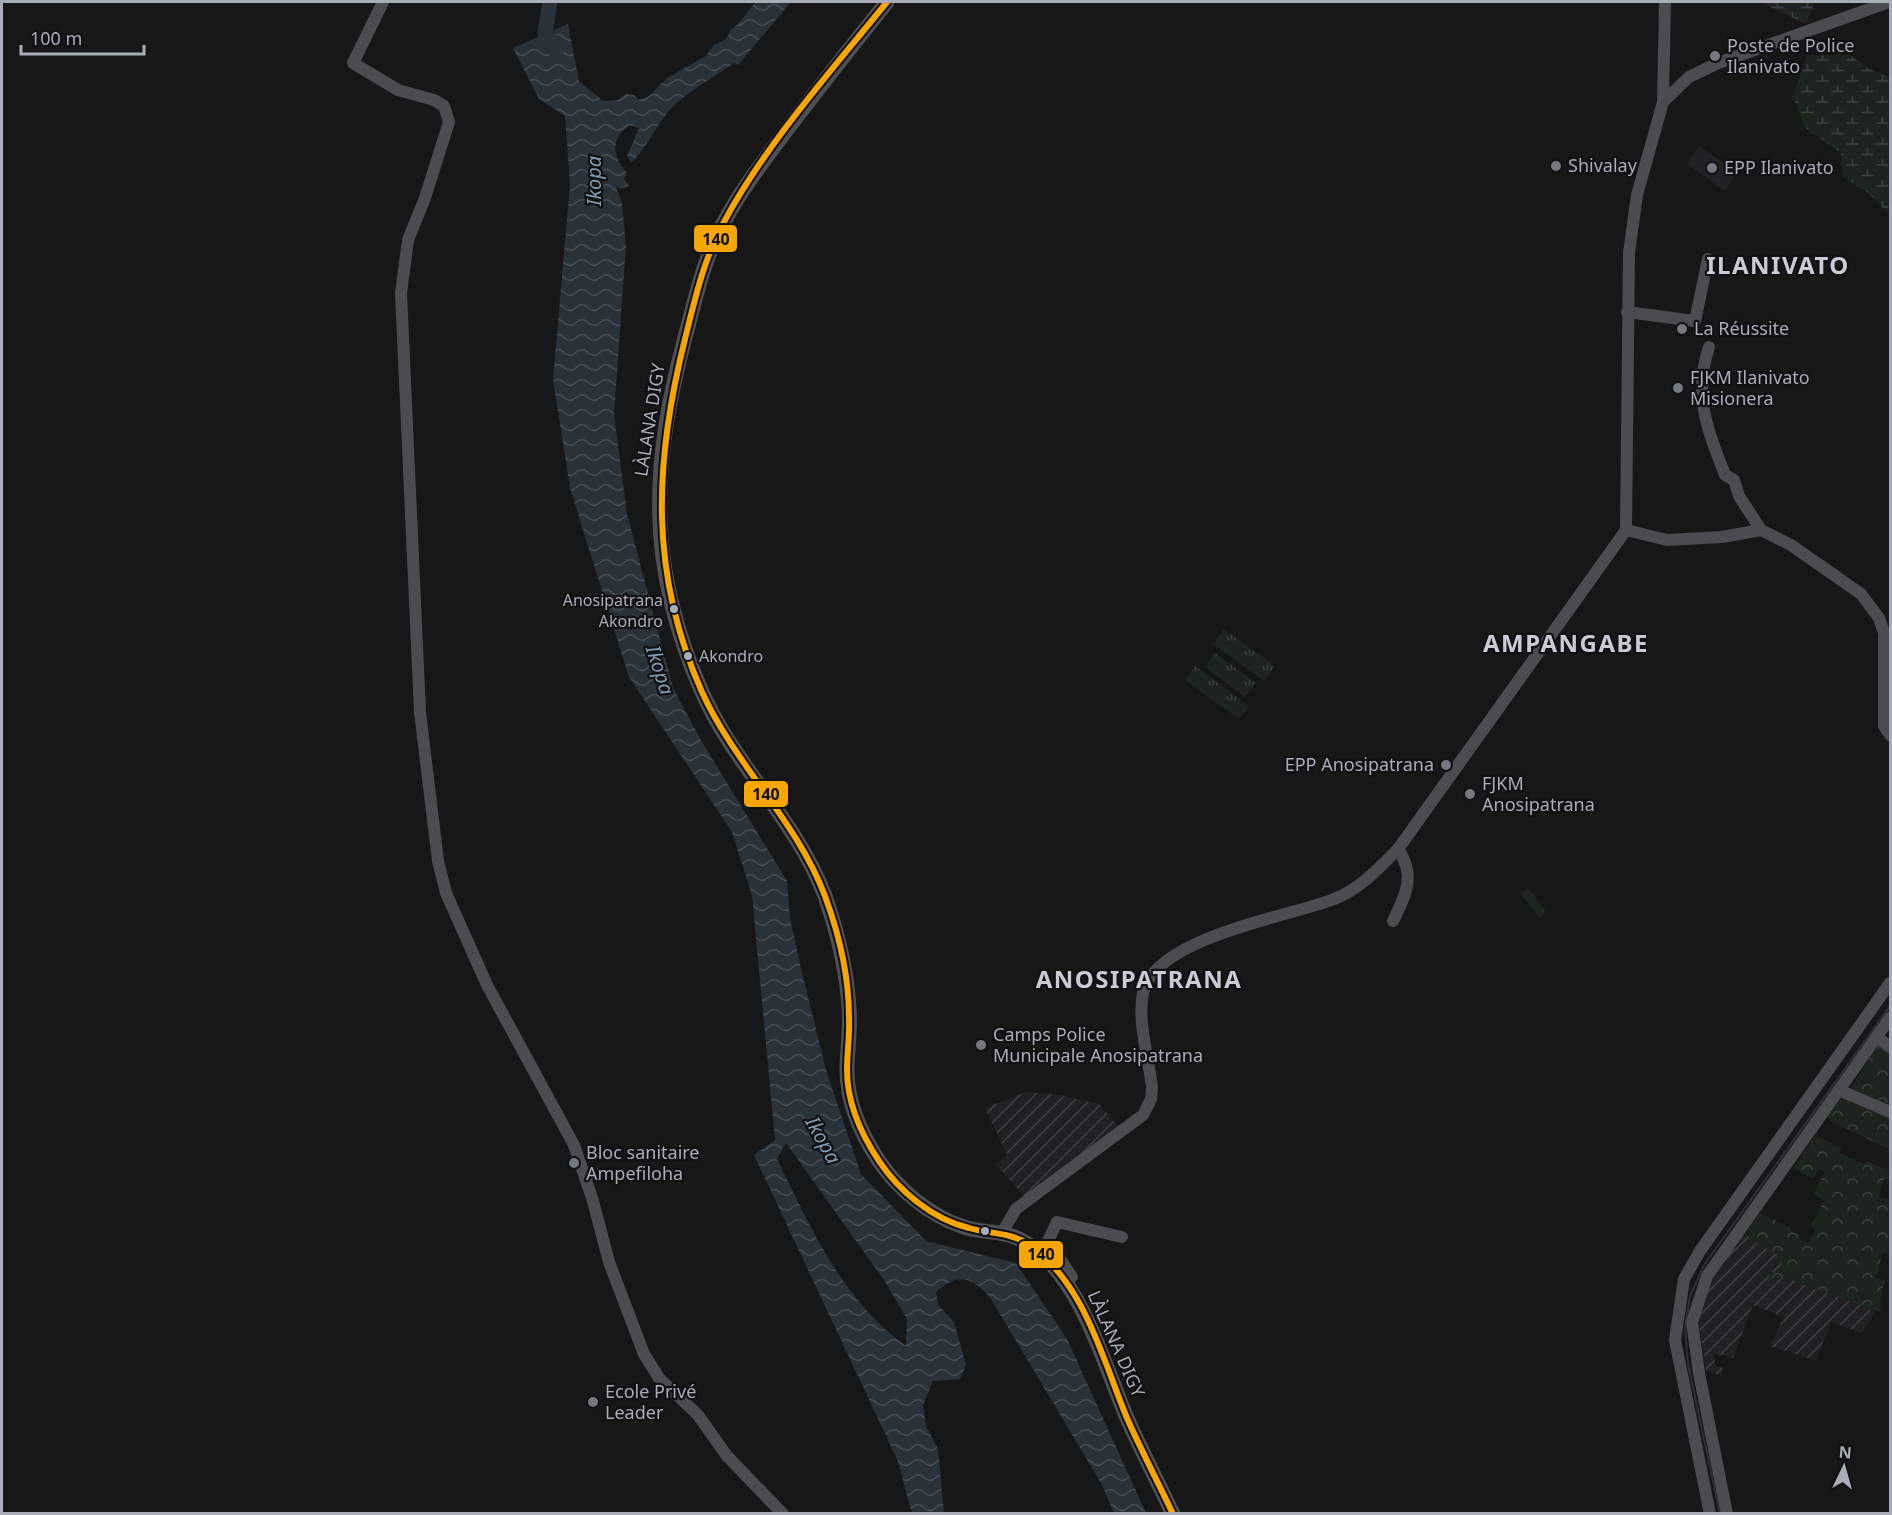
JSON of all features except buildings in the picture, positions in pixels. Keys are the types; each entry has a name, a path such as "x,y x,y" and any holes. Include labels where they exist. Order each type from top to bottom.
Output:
{"main road":[{"name":"LÀLANA DIGY","path":"887,2 748,182 705,259 682,349 660,463 659,530 662,560 674,615 702,692 728,740 806,859 825,896 844,971 848,1001 849,1095 863,1133 880,1163 909,1194 924,1206 962,1227 1003,1231 1029,1244 1055,1266 1075,1296 1129,1423 1173,1514"}],"street":[{"path":"382,2 353,63 398,90 434,100 444,106 449,122 425,198 408,240 401,293 420,712 438,861 446,893 471,954 574,1145 593,1201 609,1262 644,1354 659,1378 698,1415 727,1456 783,1514"},
{"path":"1003,1231 1016,1209 1143,1115 1151,1099 1152,1088 1142,1014 1143,992 1150,976 1179,952 1250,922 1335,899 1370,876 1398,849 1626,530 1629,253 1637,195 1663,102 1665,2"},
{"path":"1663,102 1689,77 1718,63 1889,2"},
{"path":"1627,312 1695,321 1708,259"},
{"path":"1708,347 1701,372 1701,404 1725,475 1734,480 1739,496 1761,530 1791,545 1861,594 1879,618 1884,633 1884,726 1890,735"},
{"path":"1626,530 1667,540 1722,537 1761,530"},
{"path":"1393,921 1406,894 1408,863 1398,849"},
{"path":"1710,1514 1675,1340 1684,1279 1700,1251 1890,983"},
{"path":"1727,1514 1699,1373 1692,1322 1707,1276 1890,1018"},
{"path":"1877,1037 1890,1047"},
{"path":"1839,1090 1890,1112"},
{"path":"1066,1282 1072,1276 1048,1241 1058,1222 1122,1237"}],"shaded area":[{"name":"EPP Ilanivato","path":"1699,146 1737,172 1725,191 1687,164"},
{"path":"1026,1092 1060,1095 1099,1104 1119,1127 1025,1197 996,1165 1007,1155 985,1108"},
{"path":"1741,1231 1783,1258 1780,1271 1784,1277 1866,1306 1875,1313 1861,1333 1831,1322 1816,1361 1770,1346 1784,1317 1753,1305 1733,1358 1713,1353 1716,1366 1722,1367 1723,1376 1706,1371 1699,1325 1699,1307 1709,1277"},
{"name":"Ecole Privé Leader","path":"590,1395 596,1395 600,1402 596,1409 590,1409 586,1405 586,1399"}],"green space":[{"path":"1759,2 1815,2 1806,24"},
{"path":"1807,55 1850,55 1868,68 1890,77 1890,215 1867,192 1843,177 1841,153 1805,128 1793,96"},
{"path":"1224,629 1275,666 1264,681 1213,644"},
{"path":"1215,653 1256,683 1245,697 1205,667"},
{"path":"1195,666 1249,706 1239,719 1185,680"},
{"path":"1528,888 1546,912 1540,918 1520,893"},
{"path":"1879,1041 1890,1051 1890,1115 1848,1093"},
{"path":"1842,1097 1890,1117 1890,1150 1830,1121 1828,1115"},
{"path":"1816,1135 1842,1148 1839,1153 1863,1164 1868,1161 1887,1170 1885,1178 1890,1167 1890,1180 1884,1179 1879,1197 1890,1200 1890,1255 1883,1252 1876,1277 1886,1281 1883,1285 1880,1312 1784,1277 1779,1280 1769,1278 1770,1272 1780,1271 1783,1258 1750,1238 1748,1230 1760,1213 1791,1228 1791,1231 1800,1235 1800,1240 1808,1243 1816,1230 1811,1226 1824,1201 1814,1193 1825,1172 1819,1169 1813,1179 1794,1168"}],"water":[{"path":"756,2 791,2 738,65 734,63 688,94 671,109 631,163 627,156 639,128 630,125 616,142 616,154 627,173 624,179 629,186 620,189 615,184 622,203 626,246 614,414 627,514 673,688 702,742 787,881 790,918 826,1070 861,1174 926,1241 1016,1263 1067,1339 1146,1513 1114,1513 1101,1483 991,1299 972,1282 959,1279 936,1292 938,1305 954,1322 966,1365 960,1379 933,1381 923,1405 926,1426 938,1449 944,1513 912,1513 897,1459 754,1155 775,1140 752,895 732,832 629,677 570,488 553,379 570,185 565,116 539,99 513,48 568,24 579,81 603,101 618,100 625,94 634,95 638,100 649,96 667,78 706,56 714,45 726,39 731,29 741,21","holes":["786,1143 884,1280 907,1319 906,1346 883,1328 864,1307 830,1261 777,1159"]}],"waterway":[{"name":"Ikopa","path":"550,2 545,33 556,51"},
{"path":"1720,1514 1688,1364 1685,1328 1690,1296 1704,1265 1890,1006"}],"transit line":[{"name":"140","path":"887,2 779,136 724,222 706,264 692,309 667,430 662,517 665,561 673,604 685,648 702,692 716,719 799,843 825,896 839,940 849,1002 847,1070 849,1094 866,1140 896,1183 930,1211 955,1224 1021,1240 1048,1260 1064,1279 1090,1323 1127,1418 1173,1514"}],"place":[{"name":"Poste de Police Ilanivato","path":"1715,56"},
{"name":"Shivalay","path":"1556,166"},
{"name":"EPP Ilanivato","path":"1712,168"},
{"name":"La Réussite","path":"1682,329"},
{"name":"FJKM Ilanivato Misionera","path":"1678,388"},
{"name":"Anosipatrana Akondro","path":"674,609"},
{"name":"Akondro","path":"688,656"},
{"name":"EPP Anosipatrana","path":"1446,765"},
{"name":"FJKM Anosipatrana","path":"1470,794"},
{"name":"Camps Police Municipale Anosipatrana","path":"981,1045"},
{"name":"Bloc sanitaire Ampefiloha","path":"574,1163"},
{"name":"Ecole Privé Leader","path":"593,1402"}],"district":[{"name":"ILANIVATO","path":"1778,266"},
{"name":"AMPANGABE","path":"1566,644"},
{"name":"ANOSIPATRANA","path":"1139,980"}]}
